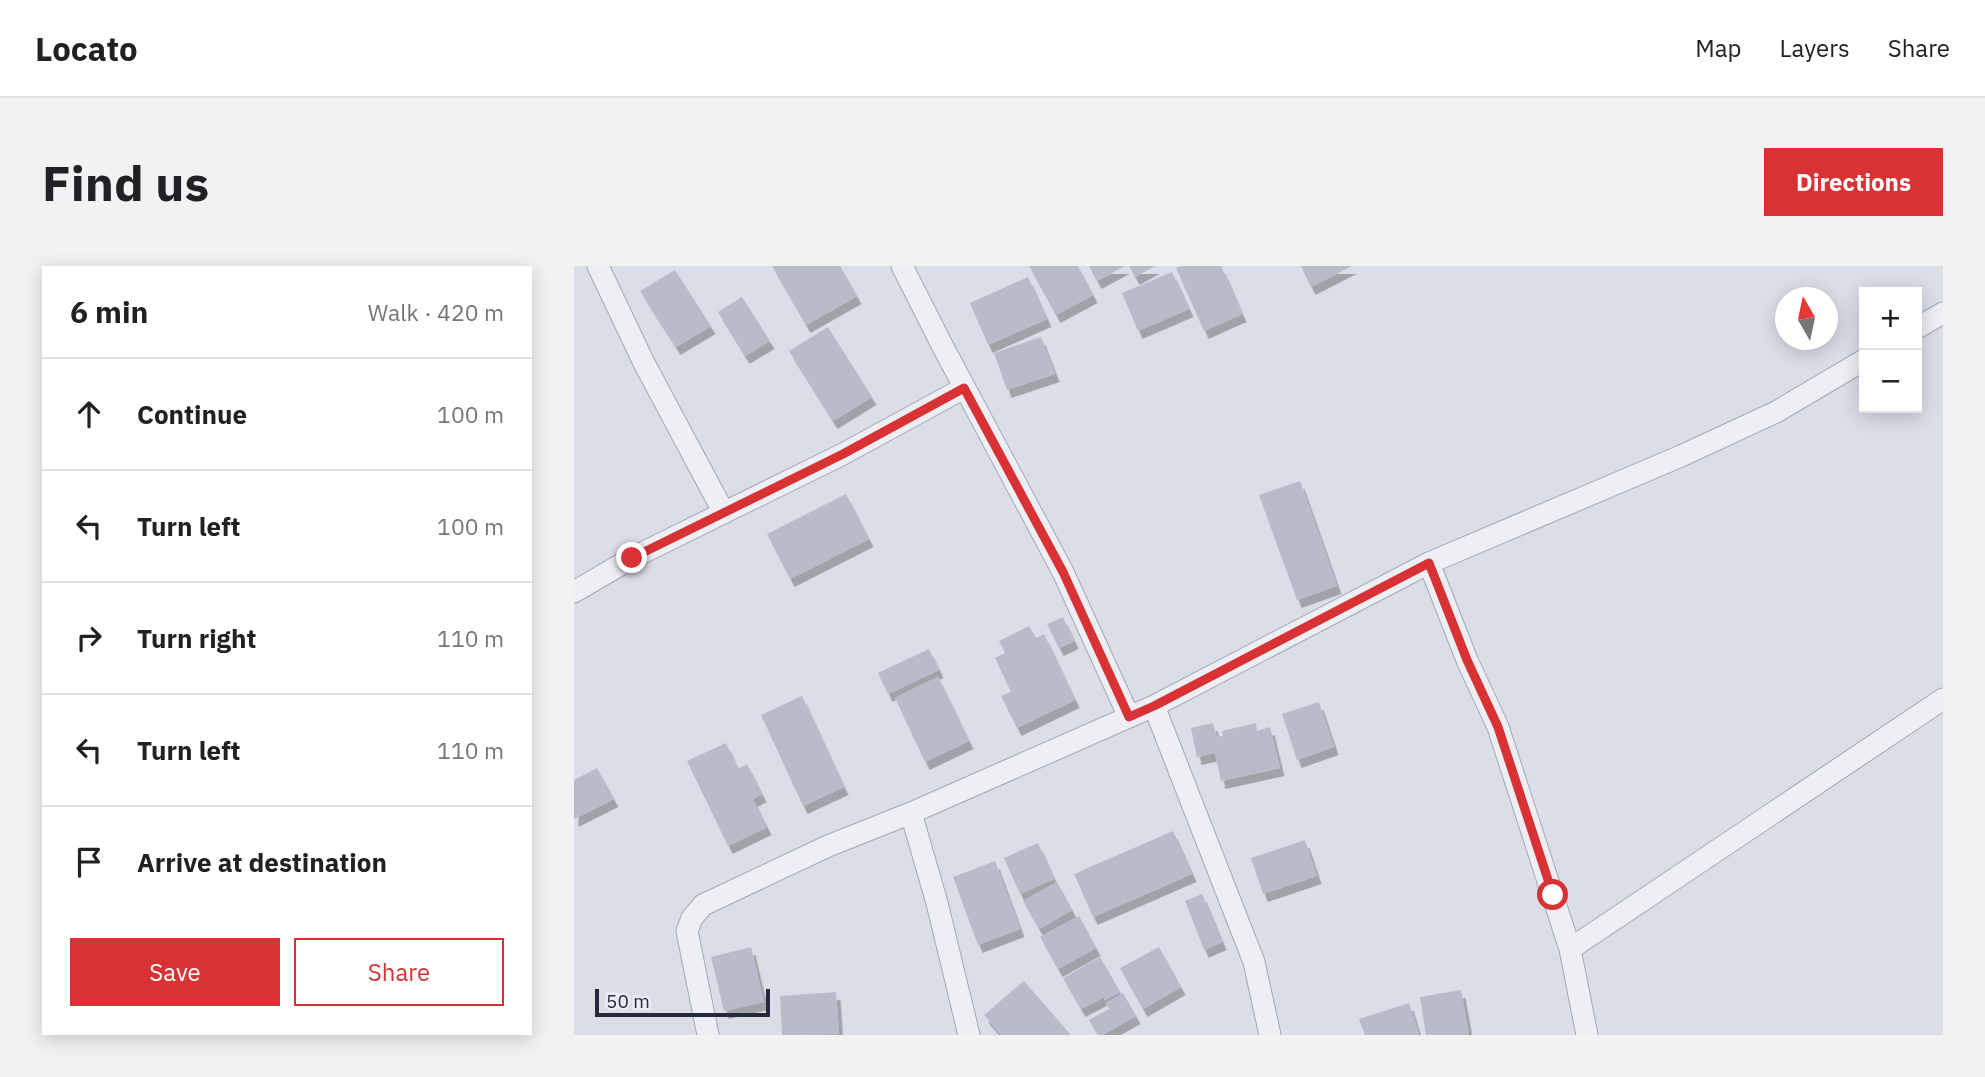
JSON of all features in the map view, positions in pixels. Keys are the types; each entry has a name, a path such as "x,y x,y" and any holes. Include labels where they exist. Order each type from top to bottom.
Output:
{"street":[{"path":"598,266 644,363 724,513"},
{"path":"902,266 1063,572 1129,717"},
{"path":"1922,325 1943,313"},
{"path":"708,1035 687,931 692,918 703,905 828,846 911,813 1154,706 1429,563 1681,456 1776,412 1859,362"},
{"path":"574,592 632,558 843,454 964,388"},
{"path":"1429,563 1467,660 1498,727 1570,949 1587,1035"},
{"path":"1570,949 1943,699"},
{"path":"1154,706 1254,962 1270,1035"},
{"path":"911,813 937,904 969,1035"}],"building":[{"path":"772,266 840,266 857,296 806,325"},
{"path":"1029,266 1078,266 1093,295 1056,315"},
{"path":"1089,266 1125,266 1097,281"},
{"path":"1129,266 1155,266 1135,277"},
{"path":"1221,266 1242,314 1204,331 1176,268"},
{"path":"1301,266 1352,266 1311,287"},
{"path":"675,270 711,326 676,347 640,291"},
{"path":"1172,272 1189,309 1138,331 1122,293"},
{"path":"1028,277 1047,319 988,345 970,303"},
{"path":"742,297 770,341 745,356 718,312"},
{"path":"828,327 872,397 833,421 789,351"},
{"path":"1041,337 1055,374 1007,390 994,353"},
{"path":"1300,481 1337,586 1297,600 1259,495"},
{"path":"846,494 869,539 790,579 767,534"},
{"path":"1063,617 1074,641 1059,648 1047,624"},
{"path":"1029,626 1036,638 1044,634 1075,700 1017,728 1001,696 1011,692 995,658 1005,653 999,641"},
{"path":"929,649 939,670 888,694 878,673"},
{"path":"938,677 969,741 925,762 895,698"},
{"path":"802,696 844,787 803,806 761,715"},
{"path":"1319,702 1334,747 1297,760 1282,714"},
{"path":"1213,723 1217,737 1223,736 1222,731 1256,723 1257,731 1270,727 1280,768 1221,781 1215,753 1197,757 1191,728"},
{"path":"726,743 738,769 747,764 762,794 753,799 767,827 728,846 687,761"},
{"path":"597,768 614,799 574,819 574,780"},
{"path":"1173,831 1192,874 1093,917 1074,874"},
{"path":"1305,840 1317,876 1263,894 1251,858"},
{"path":"1038,843 1054,879 1020,894 1004,858"},
{"path":"995,861 1020,929 978,945 953,877"},
{"path":"1057,882 1072,910 1039,929 1023,901"},
{"path":"1202,894 1222,942 1204,950 1185,901"},
{"path":"1079,916 1096,948 1058,969 1040,937"},
{"path":"751,947 764,1002 724,1011 711,957"},
{"path":"1159,947 1181,987 1143,1009 1120,968"},
{"path":"1100,957 1120,992 1081,1009 1063,978"},
{"path":"1024,981 1071,1035 1001,1035 984,1015"},
{"path":"1461,990 1469,1035 1426,1035 1420,997"},
{"path":"836,992 839,1034 782,1035 780,996"},
{"path":"1123,993 1136,1016 1098,1035 1089,1020 1109,1009 1106,1003"},
{"path":"1409,1003 1419,1035 1365,1035 1359,1019"}],"route":[{"path":"632,558 843,454 964,388 1063,572 1129,717 1429,563 1467,660 1498,727 1553,895"}]}
